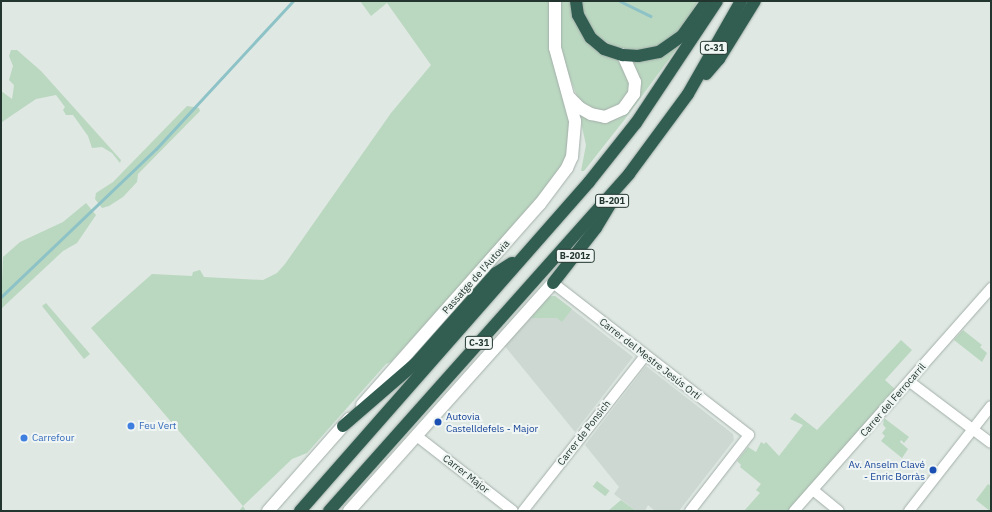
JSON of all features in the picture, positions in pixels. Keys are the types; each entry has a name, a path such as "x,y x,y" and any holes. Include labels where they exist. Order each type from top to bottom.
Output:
{"highway":[{"path":"576,1 578,15 591,38 604,49 623,55 651,54 671,45 682,36 708,1"},
{"name":"C-31","path":"300,511 521,257 589,182 636,123 717,1"},
{"name":"C-31","path":"329,511 629,174 688,94 741,1"},
{"path":"688,94 719,59 755,1"},
{"name":"B-201","path":"596,228 629,174"},
{"name":"B-201z","path":"553,283 596,228"},
{"path":"343,426 416,363 496,273 521,257"}],"street":[{"name":"Passatge de l'Autovia","path":"268,511 560,179 572,157 575,136 570,98 555,48 555,1"},
{"path":"570,98 580,108 591,114 605,117 623,110 634,94 635,84 623,55"},
{"name":"Carrer del Mestre Jesús Ortí","path":"553,283 645,356 749,435 690,511"},
{"name":"B-201z","path":"349,511 418,437 553,283"},
{"name":"Carrer del Ferrocarril","path":"794,511 910,382 991,288"},
{"name":"Carrer de Ponsich","path":"524,511 645,356"},
{"path":"910,382 991,443"},
{"path":"909,511 991,406"},
{"name":"Carrer Major","path":"418,437 513,511"},
{"path":"813,490 839,511"}],"shaded area":[{"path":"555,296 633,357 575,432 503,344 545,297"},
{"path":"646,366 733,434 734,440 679,511 655,511 648,505 645,511 636,511 614,494 619,487 585,445"}],"green space":[{"path":"360,1 552,1 571,122 567,156 546,190 391,362 386,364 307,453 292,459 243,506 91,328 152,274 192,276 193,272 200,270 204,277 263,280 277,273 285,264 391,113 431,65 387,3 371,16"},
{"path":"560,1 572,1 573,11 624,64 631,78 628,100 599,113 579,102 560,51"},
{"path":"580,1 698,1 680,32 656,48 644,52 621,51 591,32 584,21"},
{"path":"686,36 625,119 584,171 581,171 586,145 579,113 609,121 618,118 628,111 631,62"},
{"path":"11,50 17,50 41,71 121,160 120,163 112,153 102,147 92,148 88,136 73,115 66,115 63,110 65,107 56,95 36,99 2,122 1,125 1,91 12,99 13,93 14,85 9,80 13,66 9,56"},
{"path":"187,106 199,108 200,111 138,174 137,182 123,197 109,206 102,208 95,199 96,193 113,182"},
{"path":"86,203 96,215 77,243 63,251 1,309 3,257 20,242 63,222"},
{"path":"555,296 572,309 562,322 557,318 526,318 545,297"},
{"path":"46,303 90,354 84,359 42,306"},
{"path":"963,330 982,345 980,347 987,353 982,362 954,340"},
{"path":"901,340 912,350 885,380 897,391 791,511 744,511 760,493 756,490 761,484 740,467 741,465 737,461 748,447 756,452 761,442 764,444 766,442 779,456 803,425 790,419 795,413 817,430"},
{"path":"884,418 909,437 904,443 901,440 900,442 908,449 902,458 881,441 885,436 882,433 886,428 883,425"},
{"path":"597,481 610,491 605,496 593,487"},
{"path":"988,484 991,486 990,511 976,500"},
{"path":"621,500 636,511 608,511"},
{"path":"243,506 246,511 239,511"}],"waterway":[{"path":"1,297 156,149 293,1"},
{"path":"620,1 651,16"}],"place":[{"name":"Autovia Castelldefels - Major","path":"438,422"},
{"name":"Feu Vert","path":"131,426"},
{"name":"Carrefour","path":"24,438"},
{"name":"Av. Anselm Clavé - Enric Borràs","path":"933,470"}]}
